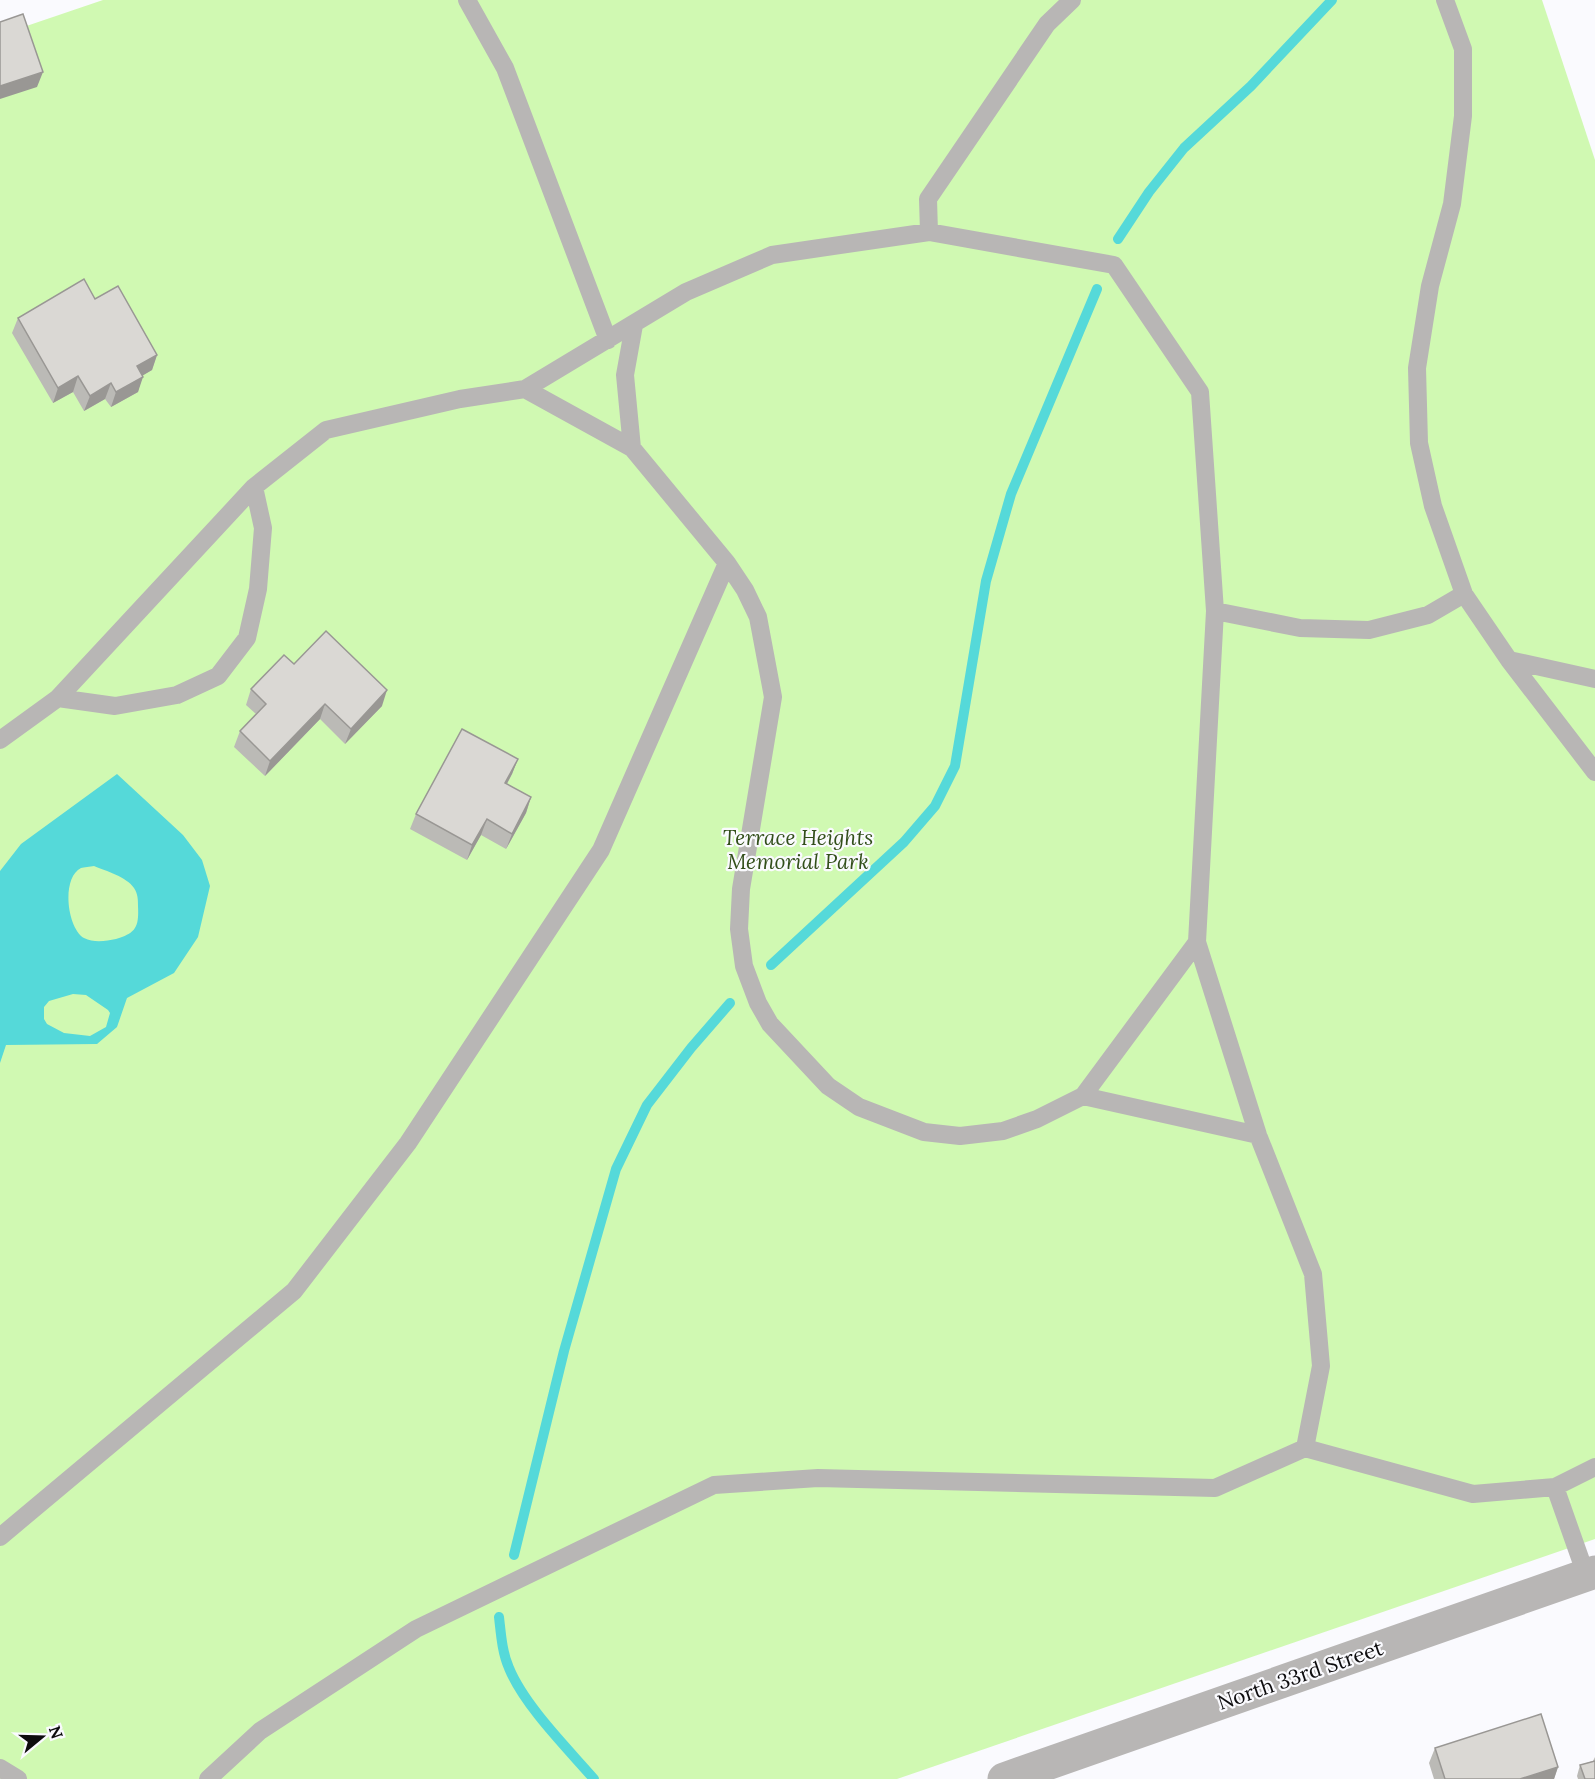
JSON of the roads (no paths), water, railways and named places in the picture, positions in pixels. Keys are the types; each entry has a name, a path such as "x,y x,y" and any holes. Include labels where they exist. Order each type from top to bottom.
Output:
{"street":[{"name":"North 33rd Street","path":"1004,1779 1590,1573"}],"lane":[{"path":"467,0 505,68 608,340"},
{"path":"928,232 928,199 1047,24 1072,0"},
{"path":"1445,0 1463,48 1463,116 1452,204 1431,286 1417,368 1419,443 1433,506 1464,594 1509,660 1595,772"},
{"path":"0,740 58,698 254,487 326,430 460,399 525,389 686,292 772,255 928,232 1114,265 1200,393 1215,611 1197,942 1258,1135 1313,1274 1321,1366 1305,1448"},
{"path":"632,448 625,375 634,325"},
{"path":"525,389 632,448 728,563 758,617 773,697 741,889 739,929 744,966 758,1003 770,1024 828,1086 859,1107 924,1132 960,1136 1003,1131 1037,1119 1083,1096 1197,942"},
{"path":"58,698 115,706 177,696 218,676 247,638 258,589 263,528 254,487"},
{"path":"0,1537 294,1291 408,1143 601,850 728,563"},
{"path":"1215,611 1300,628 1369,630 1428,615 1464,594"},
{"path":"1509,660 1595,679"},
{"path":"1083,1096 1258,1135"},
{"path":"208,1779 260,1731 416,1629 714,1485 818,1478 1215,1488 1305,1448 1473,1494 1555,1487 1595,1467"},
{"path":"1555,1487 1590,1573"},
{"path":"0,1768 18,1779"}],"water":[{"path":"117,774 183,835 202,860 210,886 198,937 174,973 127,998 117,1027 97,1044 6,1045 0,1063 0,871 21,844","holes":["94,866 131,884 136,892 137,924 123,937 104,941 88,940 78,933 74,924 69,903 71,882 75,873 81,868","73,994 86,995 108,1010 110,1013 106,1027 90,1036 64,1033 47,1024 44,1019 44,1007 49,1001"]}],"waterway":[{"path":"1118,239 1149,192 1184,148 1251,86 1332,0"},
{"path":"771,965 904,842 935,806 955,766 986,581 1011,494 1097,289"},
{"path":"514,1555 564,1351 616,1169 647,1105 691,1048 730,1003"},
{"path":"499,1617 505,1656 516,1682 547,1726 594,1779"}],"park label":[{"name":"Terrace Heights Memorial Park","path":"798,849"}]}
